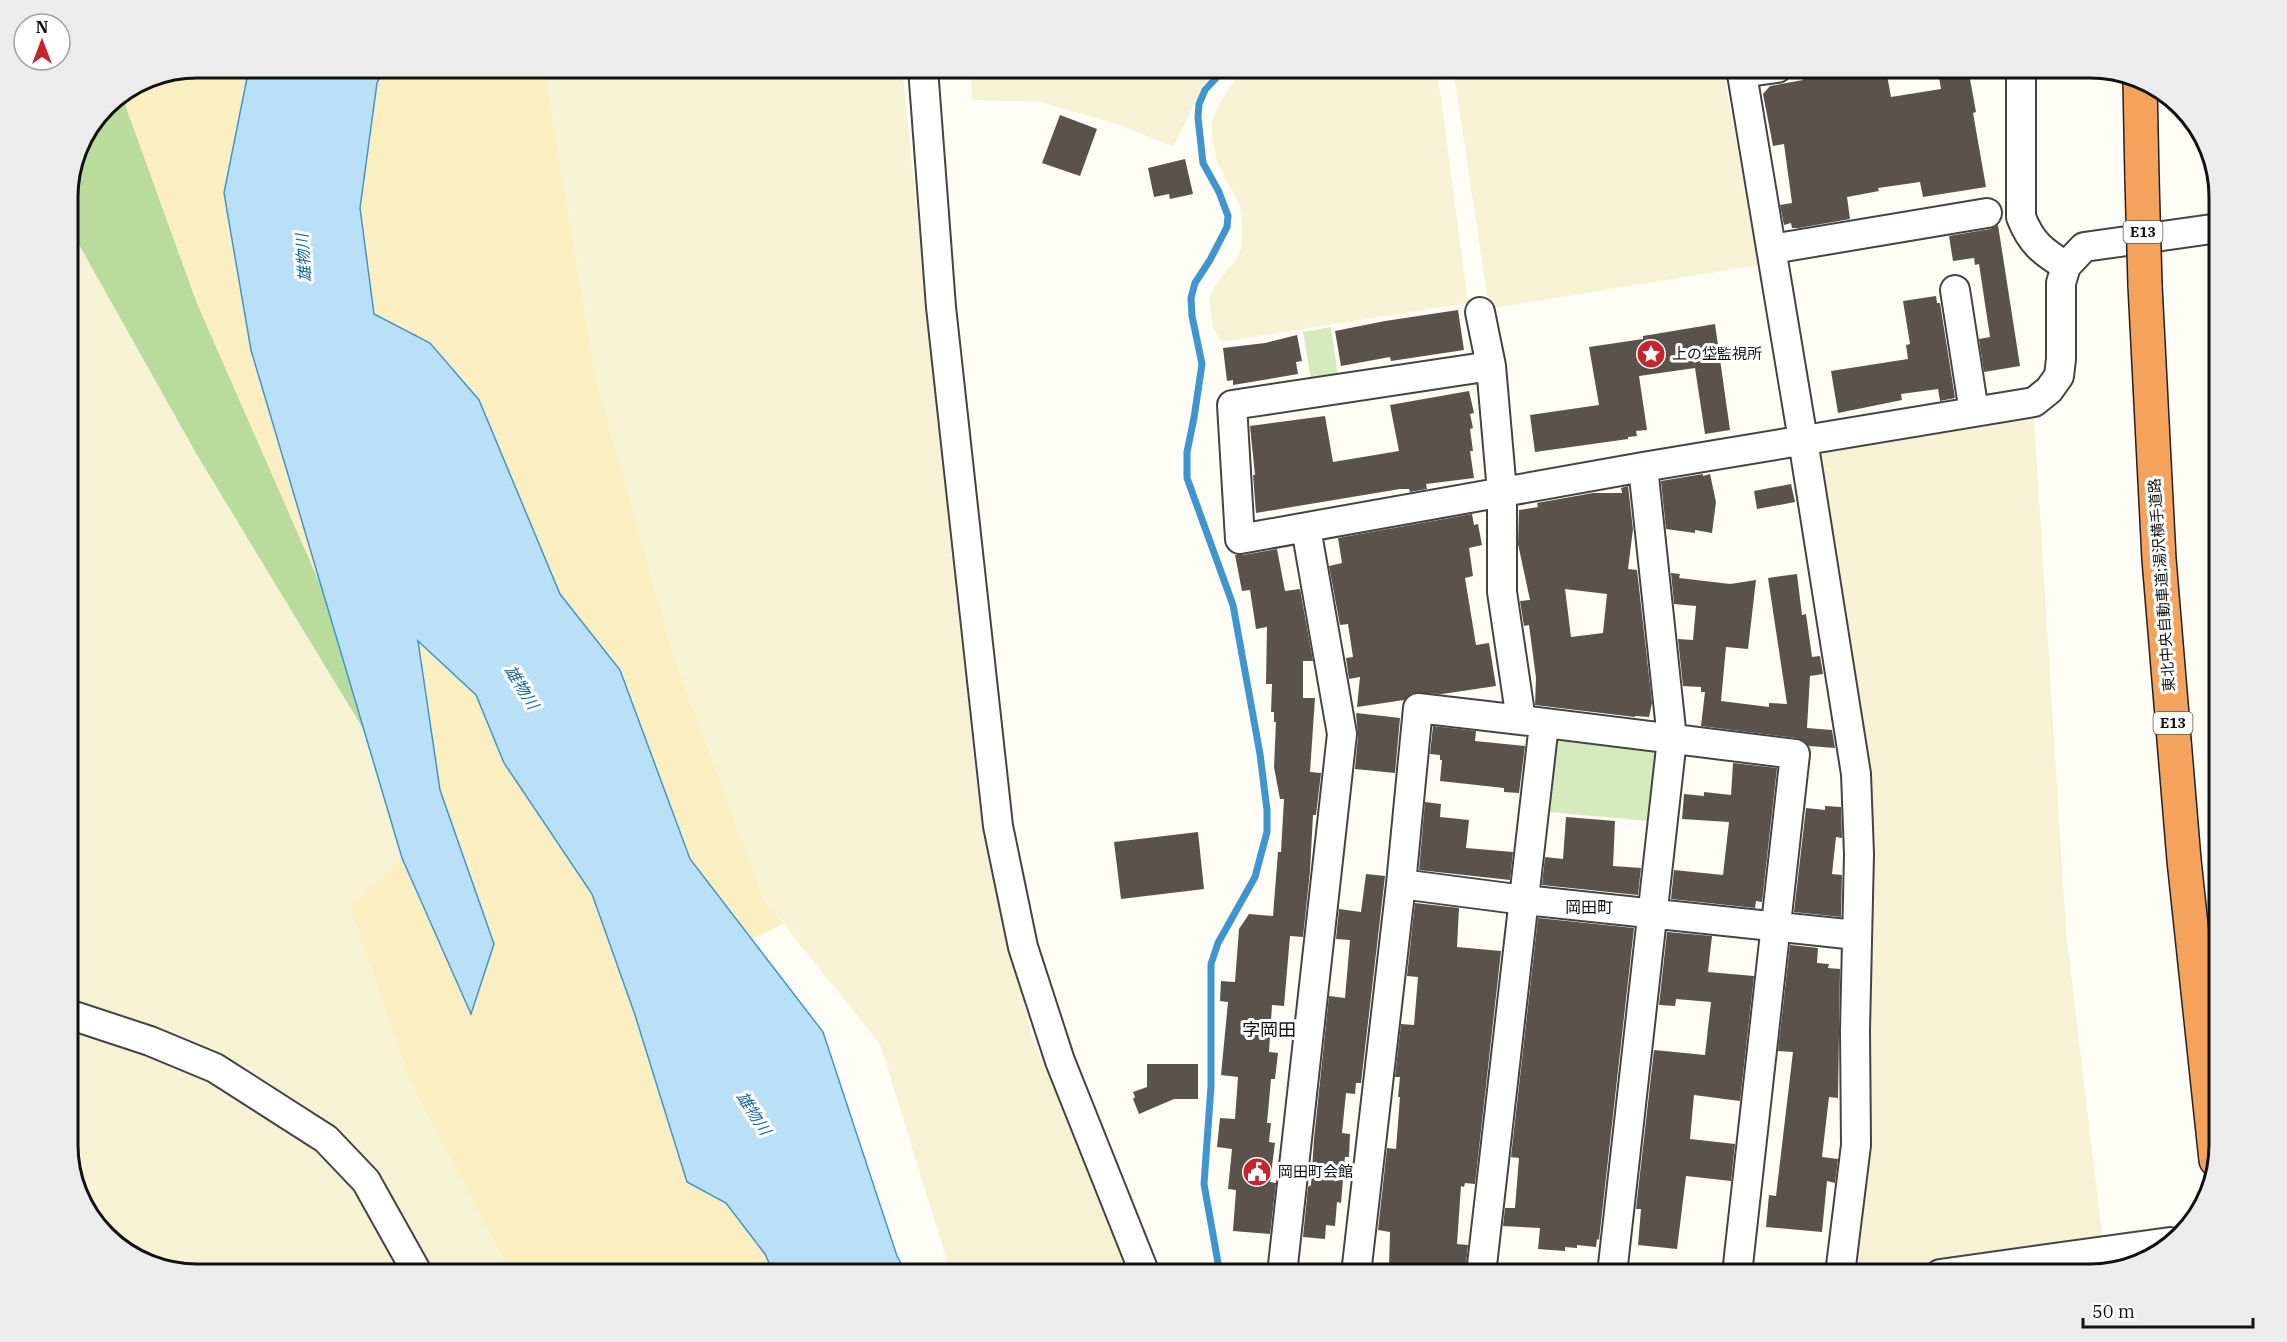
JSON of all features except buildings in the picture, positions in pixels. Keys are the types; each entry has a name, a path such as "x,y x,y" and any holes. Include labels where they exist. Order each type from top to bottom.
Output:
{"highway":[{"name":"東北中央自動車道;湯沢横手道路","path":"2140,89 2145,285 2160,570 2184,860 2209,1094"}],"street":[{"path":"924,78 941,307 998,826 1023,947 1060,1061 1141,1264"},
{"path":"1742,78 1856,774 1859,854 1856,935 1856,1144 1841,1264"},
{"path":"2021,78 2021,217 2028,235 2043,251 2066,266"},
{"path":"1772,249 1987,213"},
{"path":"1491,366 1232,405 1240,539 1643,467 2034,402 2049,390 2059,376 2061,283 2066,266 2084,247 2209,229"},
{"path":"1955,290 1974,412"},
{"path":"1480,312 1491,366 1502,492 1502,592 1533,722 1524,900 1482,1264"},
{"path":"1615,1264 1672,739 1643,467"},
{"path":"1283,1264 1342,734 1306,528"},
{"path":"1357,1264 1401,884 1418,708 1795,754 1738,1264"},
{"path":"1401,884 1524,900 1856,935"},
{"path":"78,1017 150,1041 215,1068 326,1139 366,1181 412,1264"},
{"path":"2024,1264 2156,1244"}],"shaded area":[{"path":"546,78 903,78 979,804 1031,1034 1128,1264 948,1264 880,1044 764,900 673,654 596,379"},
{"path":"971,78 1207,78 1173,147 1123,126 1041,102 972,100"},
{"path":"1236,78 1438,78 1468,303 1221,342 1213,327 1209,300 1214,286 1238,257 1242,246 1242,228 1240,206 1218,164 1212,142 1212,119"},
{"path":"1454,78 1725,78 1758,265 1489,309"},
{"path":"78,243 197,455 365,732 402,858 349,906 411,1083 506,1264 181,1263 151,1255 124,1239 103,1218 84,1184 78,1153"},
{"path":"2034,417 2066,931 2103,1243 1953,1264 1858,1264 1868,1131 1870,830 1818,451"}],"green space":[{"path":"126,102 197,303 321,586 365,732 197,455 78,243 78,189 87,151 107,118"},
{"path":"1331,327 1338,376 1311,380 1303,332"},
{"path":"1544,724 1672,739 1661,822 1535,811"}],"sand":[{"path":"247,78 224,193 251,350 321,586 197,303 126,102 144,90 173,80"},
{"path":"379,78 546,78 596,379 673,654 764,900 783,924 752,939 690,859 620,670 560,594 523,505 374,315 360,208"},
{"path":"418,641 476,695 504,763 592,894 635,1015 687,1182 726,1203 765,1254 770,1264 506,1264 411,1083 349,906 402,858 469,1008 494,944 440,790"}],"water":[{"name":"雄物川","path":"247,78 379,78 360,208 374,314 430,343 479,400 560,594 620,670 690,859 823,1032 901,1264 770,1264 765,1254 726,1203 687,1182 635,1015 592,894 504,763 476,695 418,641 440,790 494,944 471,1014 402,858 251,350 224,193"}],"waterway":[{"path":"1216,78 1205,90 1199,104 1198,118 1203,163 1219,192 1228,216 1227,227 1195,283 1191,298 1192,316 1202,364 1187,452 1187,478 1233,605 1260,754 1267,810 1267,832 1255,877 1218,943 1211,964 1211,1086 1204,1184 1218,1264"}],"place":[{"name":"上の垈監視所","path":"1651,354"},
{"name":"岡田町会館","path":"1257,1172"}],"district":[{"name":"岡田町","path":"1589,907"},
{"name":"字岡田","path":"1269,1030"}]}
